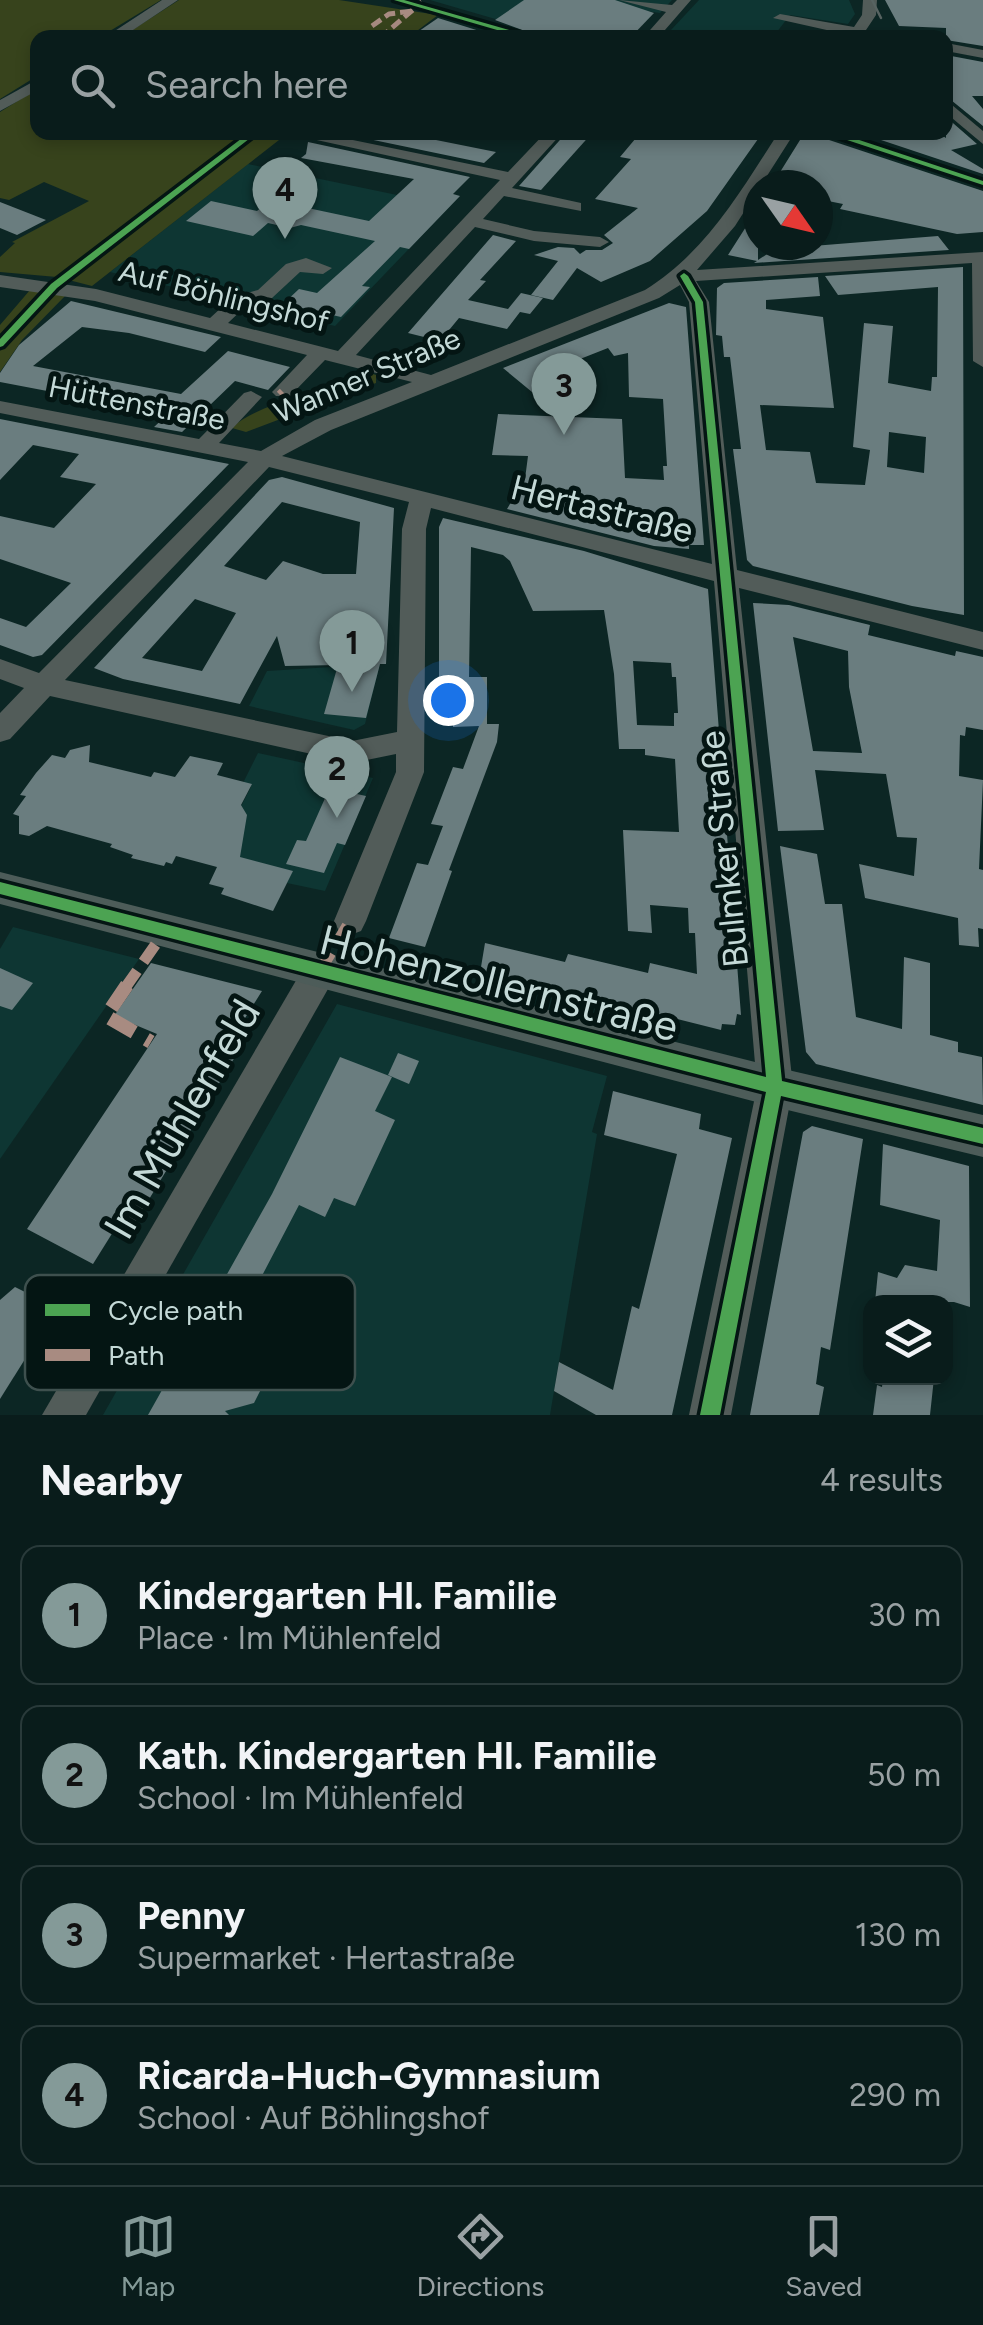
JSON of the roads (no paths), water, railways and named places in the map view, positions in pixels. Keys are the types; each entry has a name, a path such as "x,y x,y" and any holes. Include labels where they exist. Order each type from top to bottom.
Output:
{"main road":[{"name":"Hohenzollernstraße","path":"0,888 775,1087 983,1136"}],"street":[{"path":"124,30 171,0"},
{"path":"397,0 505,30"},
{"path":"626,0 680,5"},
{"path":"860,30 870,16 870,0"},
{"path":"657,30 680,5"},
{"path":"780,18 834,30"},
{"path":"953,48 983,54"},
{"path":"0,106 30,88"},
{"path":"953,111 983,138"},
{"path":"322,140 504,183 575,208"},
{"path":"343,357 547,140"},
{"name":"Wanner Straße","path":"0,731 262,458 323,425 639,300 684,276 712,246 782,140"},
{"path":"851,140 983,183"},
{"path":"471,221 534,236 600,242"},
{"path":"684,276 982,257 983,361"},
{"path":"214,325 240,301 265,294 293,268 306,264 323,268"},
{"name":"Bulmker Straße","path":"684,276 699,302 775,1087 710,1415"},
{"name":"Auf Böhlingshof","path":"0,281 68,289 432,381"},
{"path":"235,414 282,393 321,352"},
{"path":"203,447 252,397"},
{"name":"Hüttenstraße","path":"0,407 262,458"},
{"name":"Hertastraße","path":"262,458 983,642"},
{"path":"350,922 410,772 414,529 421,499"},
{"path":"0,669 44,685 352,752 409,740"},
{"name":"Im Mühlenfeld","path":"144,1275 320,972"},
{"name":"Im Mühlenfeld","path":"63,1415 78,1390"}],"tram line":[{"path":"872,0 881,18"}],"place":[{"name":"Ricarda-Huch-Gymnasium","path":"285,239"},
{"name":"Penny","path":"564,435"},
{"name":"Kindergarten Hl. Familie","path":"352,692"},
{"name":"Kath. Kindergarten Hl. Familie","path":"337,818"}]}
